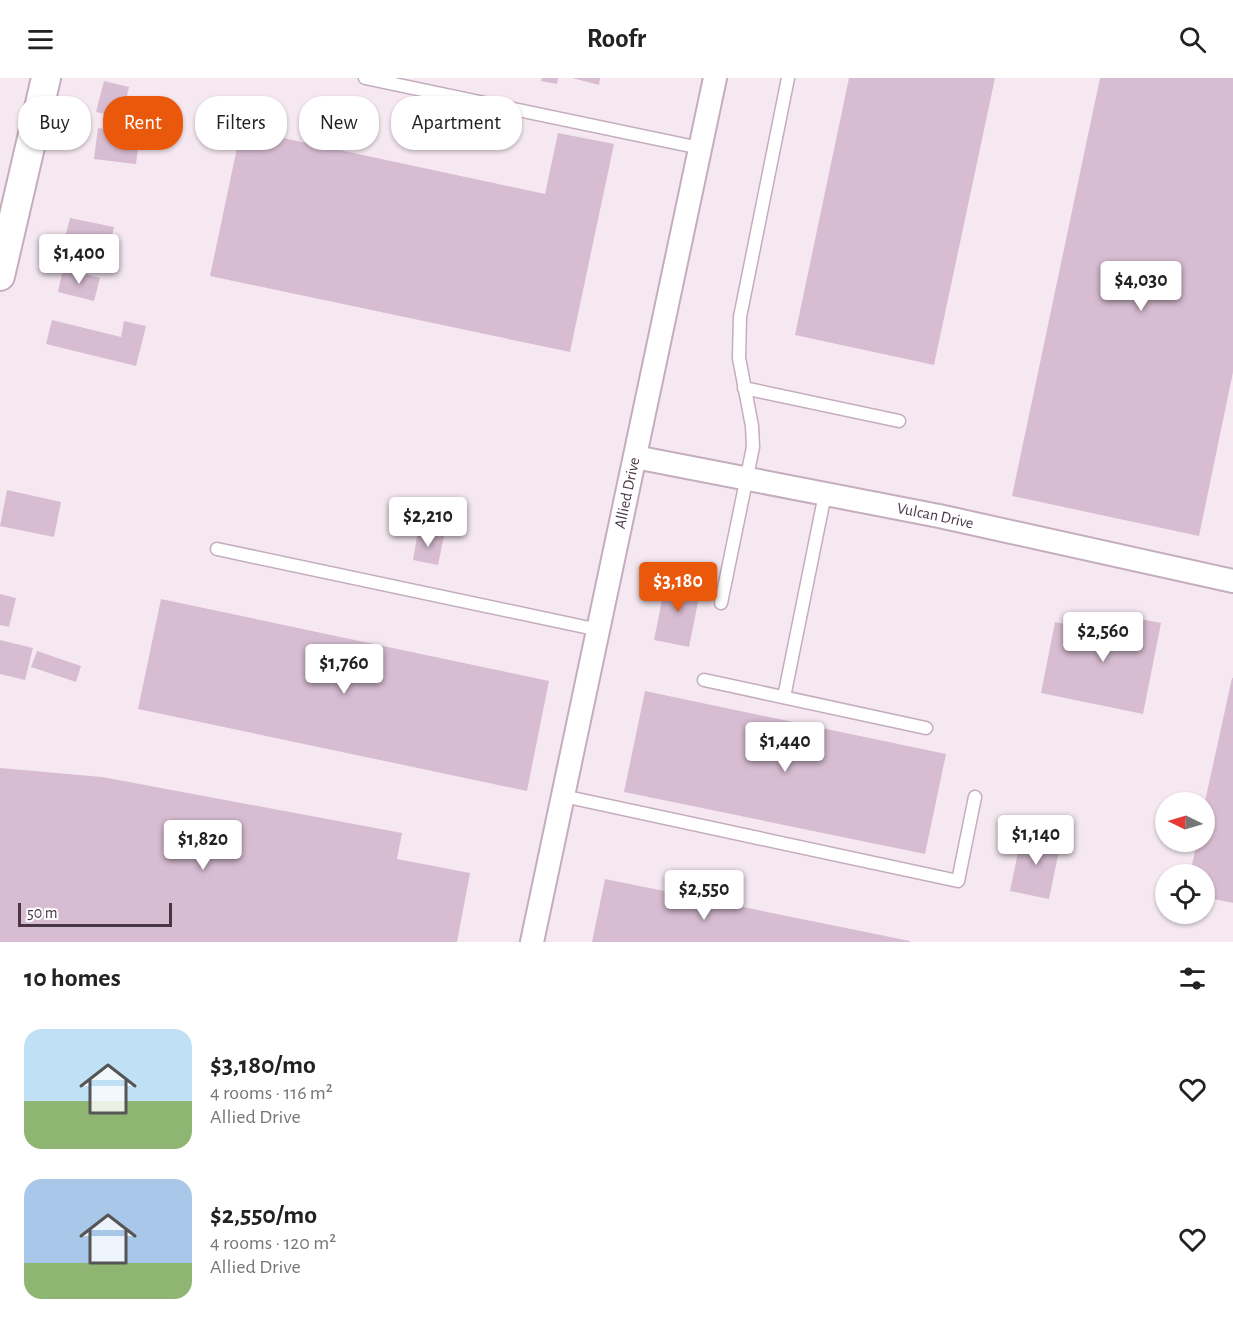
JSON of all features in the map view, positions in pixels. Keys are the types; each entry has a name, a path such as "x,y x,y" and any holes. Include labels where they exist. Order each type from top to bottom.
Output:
{"street":[{"path":"0,276 46,78"},
{"name":"Allied Drive","path":"532,942 715,78"},
{"name":"Vulcan Drive","path":"635,457 957,520 1233,581"}],"lane":[{"path":"365,78 700,148"},
{"path":"722,603 753,447 739,358 740,317 788,78"},
{"path":"744,388 899,421"},
{"path":"784,698 825,494"},
{"path":"217,549 599,630"},
{"path":"704,680 926,728"},
{"path":"563,796 958,881 975,797"}],"building":[{"path":"542,78 558,78 557,84 541,81"},
{"path":"572,78 600,78 599,85"},
{"path":"849,78 995,78 934,365 795,335"},
{"path":"1100,78 1233,78 1233,372 1199,536 1012,496"},
{"path":"104,81 129,87 127,96 103,96 103,114 96,112"},
{"path":"98,128 103,129 103,150 138,150 136,164 94,159"},
{"path":"558,133 614,144 570,352 210,276 237,150 287,150 287,139 299,141 299,150 339,150 545,194"},
{"path":"70,218 114,227 108,255 63,245"},
{"path":"63,269 100,278 94,301 58,292"},
{"path":"52,320 121,337 124,321 146,326 136,366 46,344"},
{"path":"7,490 61,502 54,537 0,526"},
{"path":"418,531 444,536 438,565 413,560"},
{"path":"666,580 701,587 689,647 654,640"},
{"path":"0,594 16,598 9,627 0,625"},
{"path":"161,599 549,681 527,791 138,709"},
{"path":"1104,612 1161,623 1143,714 1041,693 1055,622 1100,631"},
{"path":"0,640 33,648 25,680 0,674"},
{"path":"37,651 81,666 76,682 31,667"},
{"path":"1233,678 1233,903 1215,899 1215,864 1192,864 1195,852 1215,852 1215,792 1207,792"},
{"path":"645,691 946,754 925,854 624,792"},
{"path":"0,768 102,777 402,833 397,859 470,873 457,942 0,942"},
{"path":"1022,833 1061,841 1049,899 1010,891"},
{"path":"605,879 910,941 910,942 592,942"}]}
